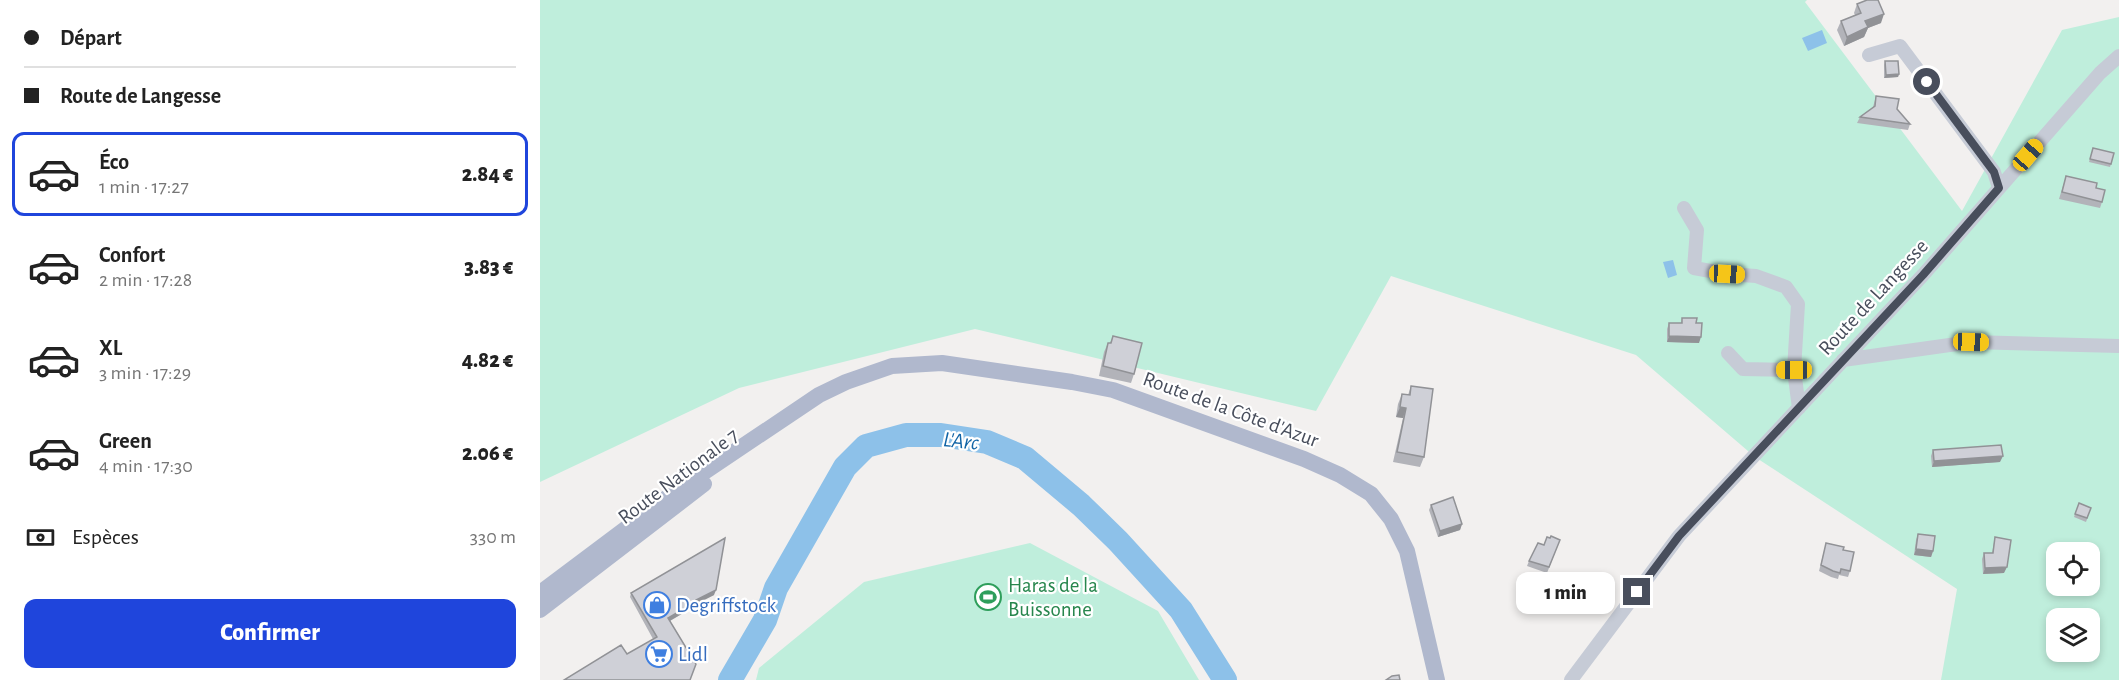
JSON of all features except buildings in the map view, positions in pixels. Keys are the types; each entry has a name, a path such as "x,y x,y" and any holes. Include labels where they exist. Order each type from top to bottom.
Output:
{"main road":[{"name":"Route de la Côte d'Azur","path":"873,372 892,366 942,363 1113,390 1268,444 1340,475 1371,495 1391,519 1407,551 1437,680"},
{"name":"Route Nationale 7","path":"540,593 676,491 819,395 873,372"},
{"name":"Route Nationale 7","path":"540,610 732,463 846,382"}],"street":[{"path":"1869,55 1900,46 1994,172 1999,188"},
{"name":"Route de Langesse","path":"1571,680 1679,536 1923,275 2100,73 2119,56"},
{"path":"1684,208 1696,230 1694,268 1756,276 1786,287 1798,304 1794,370 1799,408"},
{"path":"1843,360 1971,342 2119,346"},
{"path":"1728,353 1743,369 1794,370"}],"green space":[{"path":"540,0 1807,0 1805,2 1962,211 2062,30 2119,17 2119,680 1941,680 1957,589 1755,457 1636,355 1391,276 1316,411 975,329 739,388 540,482"},
{"name":"Haras de la Buissonne","path":"1030,543 1158,611 1199,680 756,680 759,668 864,582"}],"water":[{"path":"1822,30 1827,43 1808,51 1802,38"},
{"path":"1673,260 1677,275 1668,278 1663,262"}],"waterway":[{"name":"L'Arc","path":"730,680 765,620 776,588 845,467 866,446 906,435 941,435 987,442 1025,458 1081,505 1118,541 1181,610 1225,680"}],"place":[{"name":"Haras de la Buissonne","path":"988,597"},
{"name":"Degriffstock","path":"657,605"},
{"name":"Lidl","path":"659,654"}],"route":[{"path":"1637,592 1679,536 1923,275 1999,188 1994,172 1927,82"}]}
